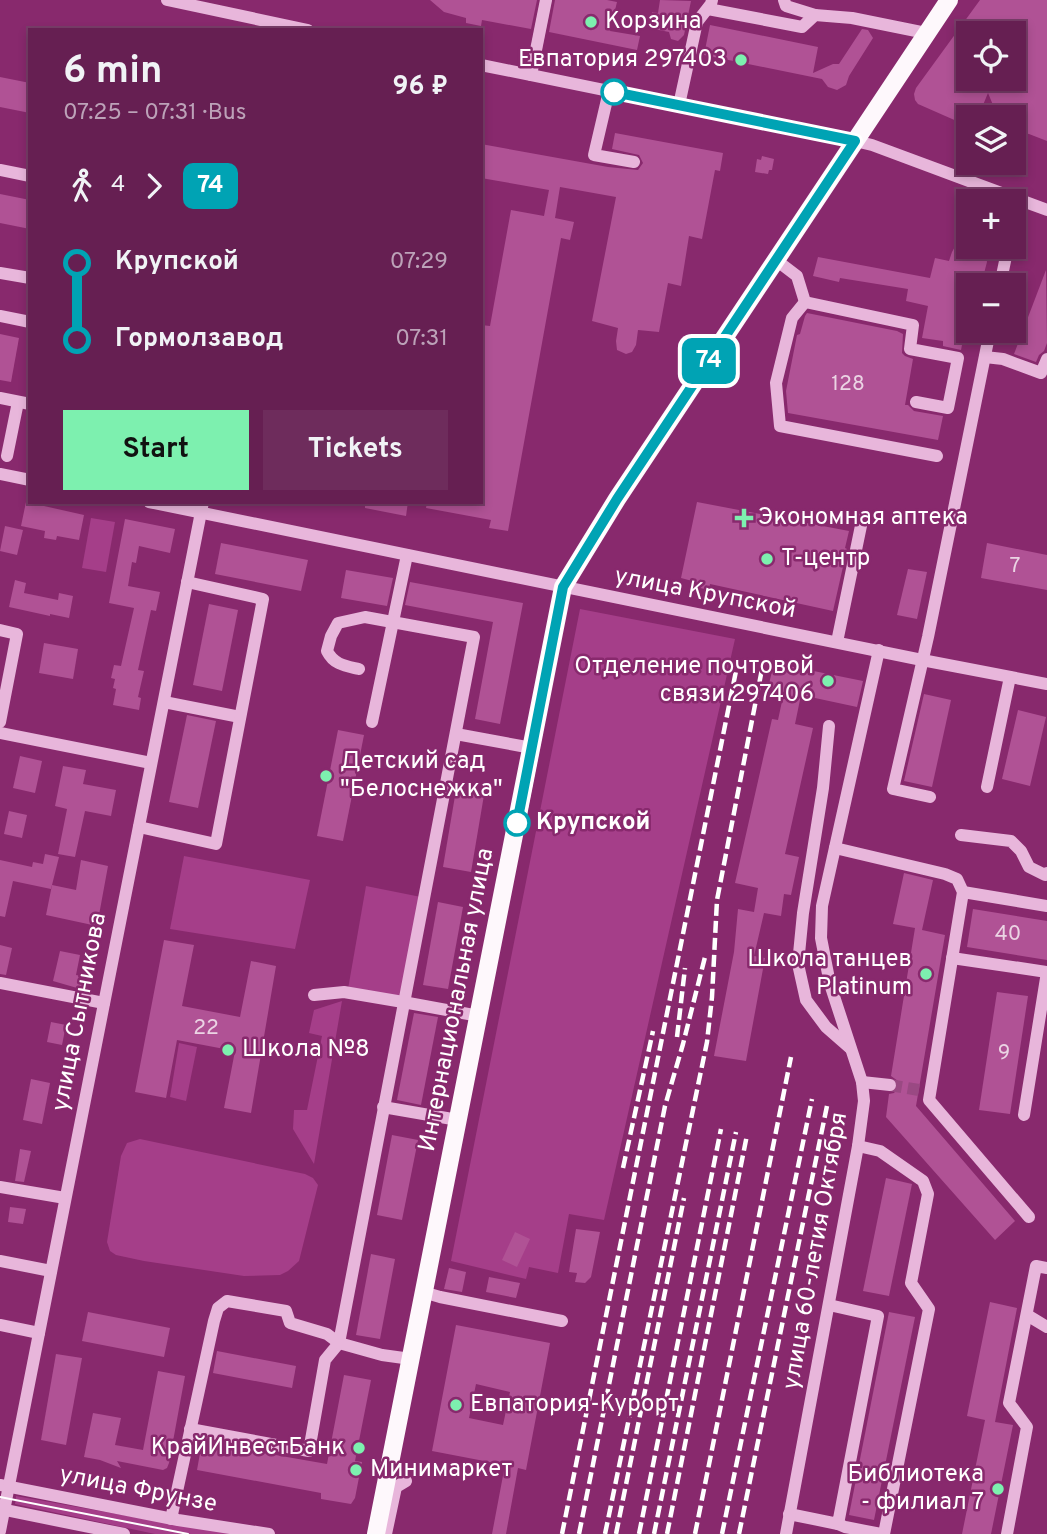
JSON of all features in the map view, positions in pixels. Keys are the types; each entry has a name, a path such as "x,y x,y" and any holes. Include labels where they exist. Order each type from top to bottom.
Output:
{"main road":[{"name":"Интернациональная улица","path":"376,1534 563,587 617,499 949,0"}],"street":[{"path":"167,0 290,28"},
{"path":"531,75 546,0"},
{"path":"784,0 786,6 815,15 852,18 926,33"},
{"path":"679,105 697,22 710,4 802,27 815,15"},
{"path":"483,65 872,145 992,189"},
{"path":"609,91 594,155 634,162"},
{"path":"0,170 28,176"},
{"path":"1026,202 1047,210"},
{"path":"776,260 797,276 805,302"},
{"path":"0,273 28,278"},
{"path":"805,302 913,325 910,349 958,358 948,408 916,402"},
{"path":"805,302 792,318 776,383 780,426 937,456"},
{"path":"0,316 28,322"},
{"path":"930,797 893,789 988,343"},
{"path":"985,357 1003,359 1041,373 1047,359"},
{"path":"0,398 24,403 7,456"},
{"path":"0,474 28,480"},
{"name":"улица Крупской","path":"170,504 202,507 407,555 1047,684"},
{"name":"улица Сытникова","path":"0,1531 4,1485 39,1333 202,507"},
{"path":"837,642 863,516"},
{"path":"372,722 407,555"},
{"path":"139,827 216,844 263,599 187,583"},
{"path":"190,1429 309,1451 325,1360 339,1343 474,637 365,617 338,623 327,652 331,659 341,665 359,669"},
{"path":"0,631 17,634 0,722"},
{"name":"улица 60-летия Октября","path":"786,1534 859,1146 864,1101 853,1050 830,984 821,938 822,906 879,650"},
{"path":"987,787 1010,677"},
{"path":"164,702 240,716"},
{"path":"829,726 824,788 803,913 798,964 806,1000 826,1027 853,1050"},
{"path":"0,733 151,764"},
{"path":"456,734 532,748"},
{"path":"961,835 1011,841 1021,851 1029,867 1045,875 1047,873"},
{"path":"835,848 957,879 963,892 925,1091 929,1100 1029,1216"},
{"path":"963,892 1047,906"},
{"path":"952,958 1047,972 1024,1115"},
{"path":"0,983 104,1003"},
{"path":"314,995 344,992 479,1017"},
{"path":"862,1082 890,1085"},
{"path":"383,1107 458,1120"},
{"path":"789,1514 882,1534 929,1309 911,1283 928,1194 923,1181 880,1151 859,1146"},
{"path":"0,1187 65,1198"},
{"path":"0,1261 51,1271"},
{"path":"1007,1534 1027,1427 1009,1403 1036,1266 1047,1268"},
{"path":"423,1292 562,1321"},
{"path":"171,1519 214,1321 218,1308 227,1301 286,1311 290,1323 327,1334 339,1343 382,1355 411,1359"},
{"path":"829,1305 878,1316 838,1524"},
{"path":"1027,1315 1047,1327"},
{"path":"0,1325 39,1333"},
{"path":"386,1534 396,1487 406,1481"},
{"name":"улица Фрунзе","path":"4,1485 171,1519 269,1534"},
{"name":"улица Фрунзе","path":"2,1509 124,1534"}],"shaded area":[{"path":"91,518 115,522 106,572 82,568"},
{"path":"580,609 735,639 604,1220 569,1214 558,1273 529,1267 526,1279 451,1261"},
{"path":"184,856 310,880 295,949 170,929"},
{"path":"366,886 421,897 401,998 348,989"},
{"path":"342,1001 314,1164 293,1129 294,1110 307,1110 322,1036 309,1033 314,1010"},
{"path":"179,1043 197,1047 186,1101 170,1097"},
{"path":"140,1139 305,1174 313,1178 318,1185 299,1261 280,1275 244,1276 144,1261 116,1255 110,1251 107,1242 121,1156 127,1143"},
{"path":"16,1496 240,1534 155,1534 15,1504"}],"building":[{"path":"430,0 537,0 531,29 482,20 481,26 466,23 466,18 444,12"},
{"path":"555,0 617,2 610,31 640,36 637,50 549,32"},
{"path":"660,0 691,1 684,35 678,41 671,39 669,32 654,29 651,22 652,12 658,13"},
{"path":"980,0 1047,0 1047,141 1026,133 1026,105 993,105 988,93 983,105 956,105 956,121 918,104 914,94 956,33 956,91 1026,91 1026,21 965,21"},
{"path":"710,25 818,47 813,73 839,64 862,29 868,30 873,38 846,85 837,90 828,87 822,79 704,55"},
{"path":"0,77 28,83 28,113 0,107"},
{"path":"615,133 723,153 720,171 715,170 702,239 689,236 681,286 668,283 659,332 638,330 636,345 632,352 626,354 617,350 618,328 592,321 616,197 560,187 555,218 574,222 570,240 561,238 508,531 489,528 491,520 426,508 427,504 483,504 483,325 490,326 511,210 544,216 549,190 483,178 483,144 608,167 638,170 643,163 639,155 612,149"},
{"path":"762,156 774,159 772,170 769,170 768,174 755,172 757,159 761,160"},
{"path":"0,194 28,200 28,229 0,223"},
{"path":"956,245 956,259 986,259 987,262 984,273 956,273 956,343 962,343 961,350 943,346 943,341 922,338 928,306 906,301 908,289 840,278 839,282 813,276 818,257 930,278 935,258 949,261"},
{"path":"1046,270 1047,343 1036,362 1014,354 1018,343 1026,343 1026,322"},
{"path":"807,313 903,334 902,353 913,359 905,405 914,411 943,416 938,440 788,413 786,391 797,335 800,334"},
{"path":"0,334 19,338 11,382 0,380"},
{"path":"26,502 84,515 79,540 57,536 56,540 44,538 45,531 21,526"},
{"name":"Т-центр","path":"697,502 849,531 833,611 710,584 709,590 696,587 696,582 681,578"},
{"path":"365,504 408,504 406,516 365,508"},
{"path":"125,519 175,529 170,553 139,546 136,563 132,562 128,586 160,592 156,611 151,610 138,670 144,671 138,697 141,698 139,710 113,705 116,689 113,688 115,679 111,678 114,665 121,666 134,608 109,603"},
{"path":"5,526 23,530 17,555 0,551"},
{"path":"221,543 308,560 301,591 215,574"},
{"path":"987,543 1047,555 1047,590 981,578"},
{"path":"908,569 927,572 917,619 897,615"},
{"path":"346,570 393,578 387,606 341,598"},
{"path":"15,580 26,583 24,593 58,600 59,593 73,596 69,618 9,607"},
{"path":"410,582 523,603 500,724 475,719 493,622 405,605"},
{"path":"209,604 238,610 222,691 193,685"},
{"path":"44,643 78,649 73,679 39,673"},
{"path":"774,663 863,681 857,707 801,695 795,724 813,728 785,854 799,857 791,895 784,894 781,916 764,913 754,956 765,958 746,1061 714,1056 734,952 738,909 754,912 758,888 735,883 772,719 778,720 784,692 768,688"},
{"path":"924,694 951,700 932,787 904,781"},
{"path":"1018,710 1046,717 1030,786 1002,779"},
{"path":"187,715 216,721 198,808 169,802"},
{"path":"338,730 364,735 343,841 317,836"},
{"path":"20,756 42,761 35,793 13,788"},
{"path":"63,766 86,770 83,784 116,790 111,816 85,811 75,857 58,854 67,809 55,806"},
{"path":"456,790 484,795 471,872 443,867"},
{"path":"9,811 27,815 22,838 4,834"},
{"path":"45,854 59,857 51,889 13,881 5,917 0,916 0,860 32,867 33,862 43,864"},
{"path":"81,860 108,866 97,926 46,915 52,885 76,890"},
{"path":"904,873 933,880 922,930 945,935 916,1106 1015,1221 995,1240 886,1117 889,1094 899,1087 898,1081 891,1076 915,928 893,924"},
{"path":"438,902 463,907 448,989 423,985"},
{"path":"973,909 1047,921 1047,960 967,947"},
{"path":"164,940 194,945 182,1006 240,1017 251,961 276,966 251,1113 224,1108 235,1051 177,1040 166,1098 135,1092"},
{"path":"0,945 12,948 6,975 0,974"},
{"path":"60,951 80,955 76,975 87,977 84,990 53,981"},
{"path":"997,992 1028,996 1010,1114 979,1110"},
{"path":"414,1013 438,1017 421,1105 397,1100"},
{"path":"51,1022 66,1025 62,1045 47,1042"},
{"path":"31,1079 50,1083 42,1124 23,1120"},
{"path":"392,1135 418,1140 402,1220 377,1215"},
{"path":"20,1149 31,1151 24,1182 15,1181"},
{"path":"886,1178 912,1184 889,1296 863,1291"},
{"path":"10,1207 26,1209 23,1224 8,1222"},
{"path":"576,1229 600,1232 591,1277 585,1283 575,1282 577,1273 569,1272"},
{"path":"515,1232 530,1239 517,1267 502,1260"},
{"path":"371,1254 395,1259 380,1339 356,1335"},
{"path":"449,1268 466,1272 462,1292 444,1289"},
{"path":"489,1277 520,1283 516,1298 486,1292"},
{"path":"990,1302 1017,1308 995,1422 1013,1425 991,1534 962,1534 985,1420 967,1416"},
{"path":"88,1312 170,1328 164,1357 82,1341"},
{"path":"889,1312 915,1317 874,1520 849,1515"},
{"name":"Евпатория-Курорт","path":"456,1325 550,1343 526,1470 518,1468 506,1534 492,1534 505,1465 432,1451","holes":["476,1384 510,1392 503,1425 469,1418"]},
{"path":"217,1351 296,1366 292,1388 213,1373"},
{"path":"56,1354 82,1358 66,1445 41,1440"},
{"path":"158,1371 185,1376 167,1468 163,1470 117,1461 121,1468 84,1457 93,1413 121,1418 115,1445 143,1450"},
{"path":"344,1375 371,1380 355,1461 362,1462 355,1498 351,1504 321,1499 321,1493 197,1470 202,1442 327,1464"}],"tunnel":[{"path":"890,1085 919,1090"}],"tram line":[{"path":"0,1497 188,1534"}],"railway":[{"path":"562,1534 737,666"},
{"path":"605,1534 707,1042 717,900 762,669"},
{"path":"579,1534 665,1106 706,953"},
{"path":"677,1037 685,968"},
{"path":"623,1168 653,1031"},
{"path":"695,1534 791,1057"},
{"path":"722,1534 812,1099"},
{"path":"739,1534 828,1101"},
{"path":"639,1534 721,1129"},
{"path":"654,1534 736,1132"},
{"path":"667,1534 747,1135"},
{"path":"616,1534 684,1198"}],"bus line":[{"name":"74","path":"517,823 563,587 617,499 855,141 614,92"}],"place":[{"name":"Корзина","path":"591,22"},
{"name":"Евпатория 297403","path":"741,60"},
{"name":"Экономная аптека","path":"744,518"},
{"name":"Т-центр","path":"767,559"},
{"name":"Отделение почтовой связи 297406","path":"828,681"},
{"name":"Детский сад \"Белоснежка\"","path":"326,776"},
{"name":"Крупской","path":"517,823"},
{"name":"Школа танцев Platinum","path":"926,974"},
{"name":"Школа №8","path":"228,1050"},
{"name":"Евпатория-Курорт","path":"456,1405"},
{"name":"КрайИнвестБанк","path":"359,1448"},
{"name":"Минимаркет","path":"356,1470"},
{"name":"Библиотека - филиал 7","path":"998,1489"}]}
